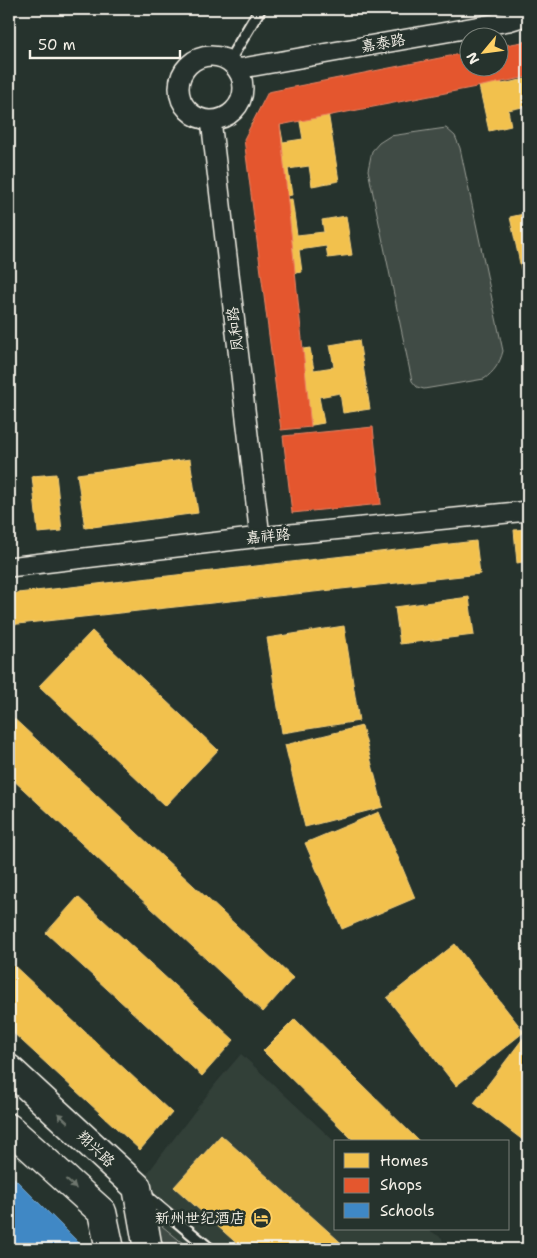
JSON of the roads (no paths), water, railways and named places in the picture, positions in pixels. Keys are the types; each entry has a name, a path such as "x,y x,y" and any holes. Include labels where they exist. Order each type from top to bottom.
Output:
{"main road":[{"name":"翔兴路","path":"9,1069 137,1187"},
{"path":"9,1128 102,1212 110,1249"},
{"path":"137,1187 148,1249"}],"street":[{"name":"嘉泰路","path":"233,65 509,21 528,16"},
{"path":"210,55 220,57 233,65 242,78 243,88 242,98 230,114 221,119 211,120 201,119 192,114 180,98 178,88 184,69 200,57 210,55"},
{"name":"凤和路","path":"211,120 260,537"},
{"name":"嘉祥路","path":"9,567 260,537 528,511"}],"lane":[{"path":"233,65 260,9"},
{"path":"137,1187 210,1249"}],"place":[{"name":"新州世纪酒店","path":"261,1218"}]}
